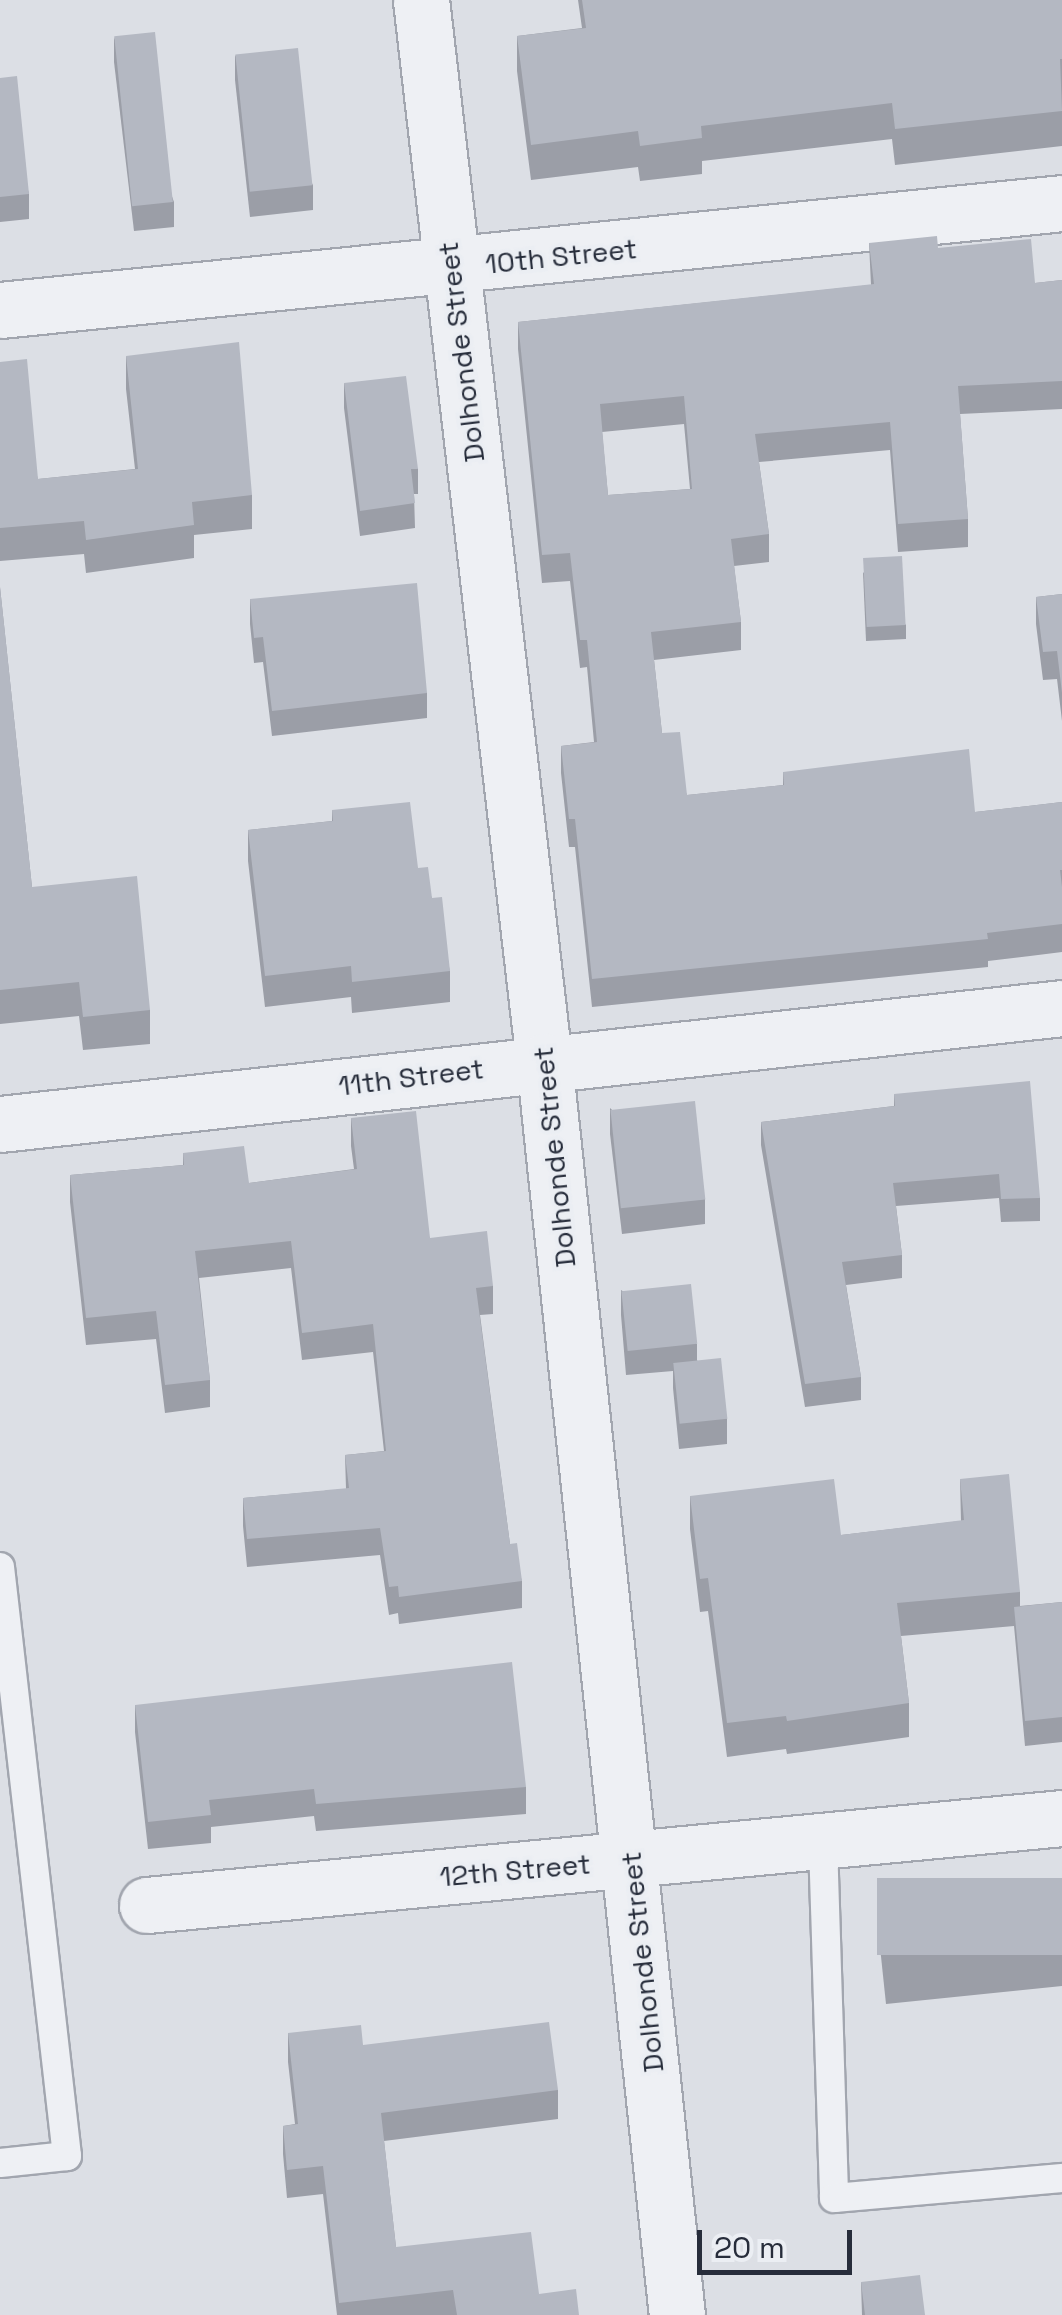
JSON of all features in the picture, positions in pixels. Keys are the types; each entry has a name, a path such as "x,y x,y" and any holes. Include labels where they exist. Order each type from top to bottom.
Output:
{"street":[{"name":"Dolhonde Street","path":"421,0 544,1062 632,1859 677,2315"},
{"name":"10th Street","path":"0,310 1062,202"},
{"name":"11th Street","path":"0,1124 1062,1008"},
{"name":"12th Street","path":"147,1905 1062,1818"}],"lane":[{"path":"0,1567 68,2156 0,2163"},
{"path":"824,1843 834,2198 1062,2178"}],"building":[{"path":"582,0 1062,0 1062,111 895,129 892,103 701,126 702,138 640,146 638,131 531,145 517,36 586,28"},
{"path":"155,32 173,202 132,206 114,36"},
{"path":"298,48 312,185 250,192 235,55"},
{"path":"17,76 29,194 0,197 0,78"},
{"path":"937,236 938,248 1031,239 1035,283 1062,280 1062,381 958,386 968,519 898,524 890,422 755,434 769,534 731,539 741,622 651,632 662,733 680,732 687,795 784,785 783,772 969,749 975,812 1062,802 1062,924 987,933 988,939 592,979 575,819 569,819 561,746 597,742 587,640 580,640 570,553 542,555 518,322 874,284 869,243","holes":["684,396 692,489 608,495 600,404"]},
{"path":"239,342 252,495 192,502 194,525 86,540 84,521 0,528 0,362 27,359 38,479 138,469 126,356"},
{"path":"406,376 418,469 411,469 415,503 360,511 344,383"},
{"path":"902,556 906,625 867,627 863,558"},
{"path":"417,583 427,693 272,711 263,637 254,638 250,599"},
{"path":"0,587 32,887 137,876 150,1010 83,1017 79,982 0,990"},
{"path":"1062,594 1062,693 1057,651 1043,652 1036,597"},
{"path":"410,802 418,868 428,867 432,898 442,897 450,971 352,982 351,966 265,976 248,830 333,821 332,810"},
{"path":"1030,1081 1040,1198 1001,1199 999,1174 893,1183 902,1255 842,1262 861,1377 805,1384 761,1122 895,1106 894,1094"},
{"path":"695,1101 705,1199 621,1208 610,1110"},
{"path":"416,1111 430,1238 487,1231 493,1286 476,1288 510,1544 517,1543 522,1581 399,1597 398,1586 389,1587 380,1528 247,1539 243,1498 349,1488 345,1455 386,1451 373,1324 302,1333 291,1241 195,1251 210,1380 165,1385 156,1311 86,1318 70,1175 184,1165 183,1153 244,1146 249,1183 357,1169 351,1118"},
{"path":"691,1284 697,1344 628,1351 621,1291"},
{"path":"721,1358 727,1419 680,1424 673,1363"},
{"path":"1009,1474 1020,1592 897,1603 909,1703 787,1721 786,1716 727,1723 708,1578 700,1579 690,1496 834,1479 841,1535 964,1520 960,1479"},
{"path":"1062,1602 1062,1717 1025,1721 1014,1607"},
{"path":"512,1662 526,1787 316,1804 314,1789 209,1800 211,1815 148,1822 135,1705"},
{"path":"877,1878 1062,1878 1062,1955 877,1955"},
{"path":"549,2022 558,2090 381,2113 396,2247 531,2232 539,2294 576,2289 579,2315 457,2315 453,2290 339,2303 323,2166 287,2170 283,2126 298,2124 288,2033 361,2025 363,2045"},
{"path":"920,2275 925,2315 865,2315 861,2282"}]}
